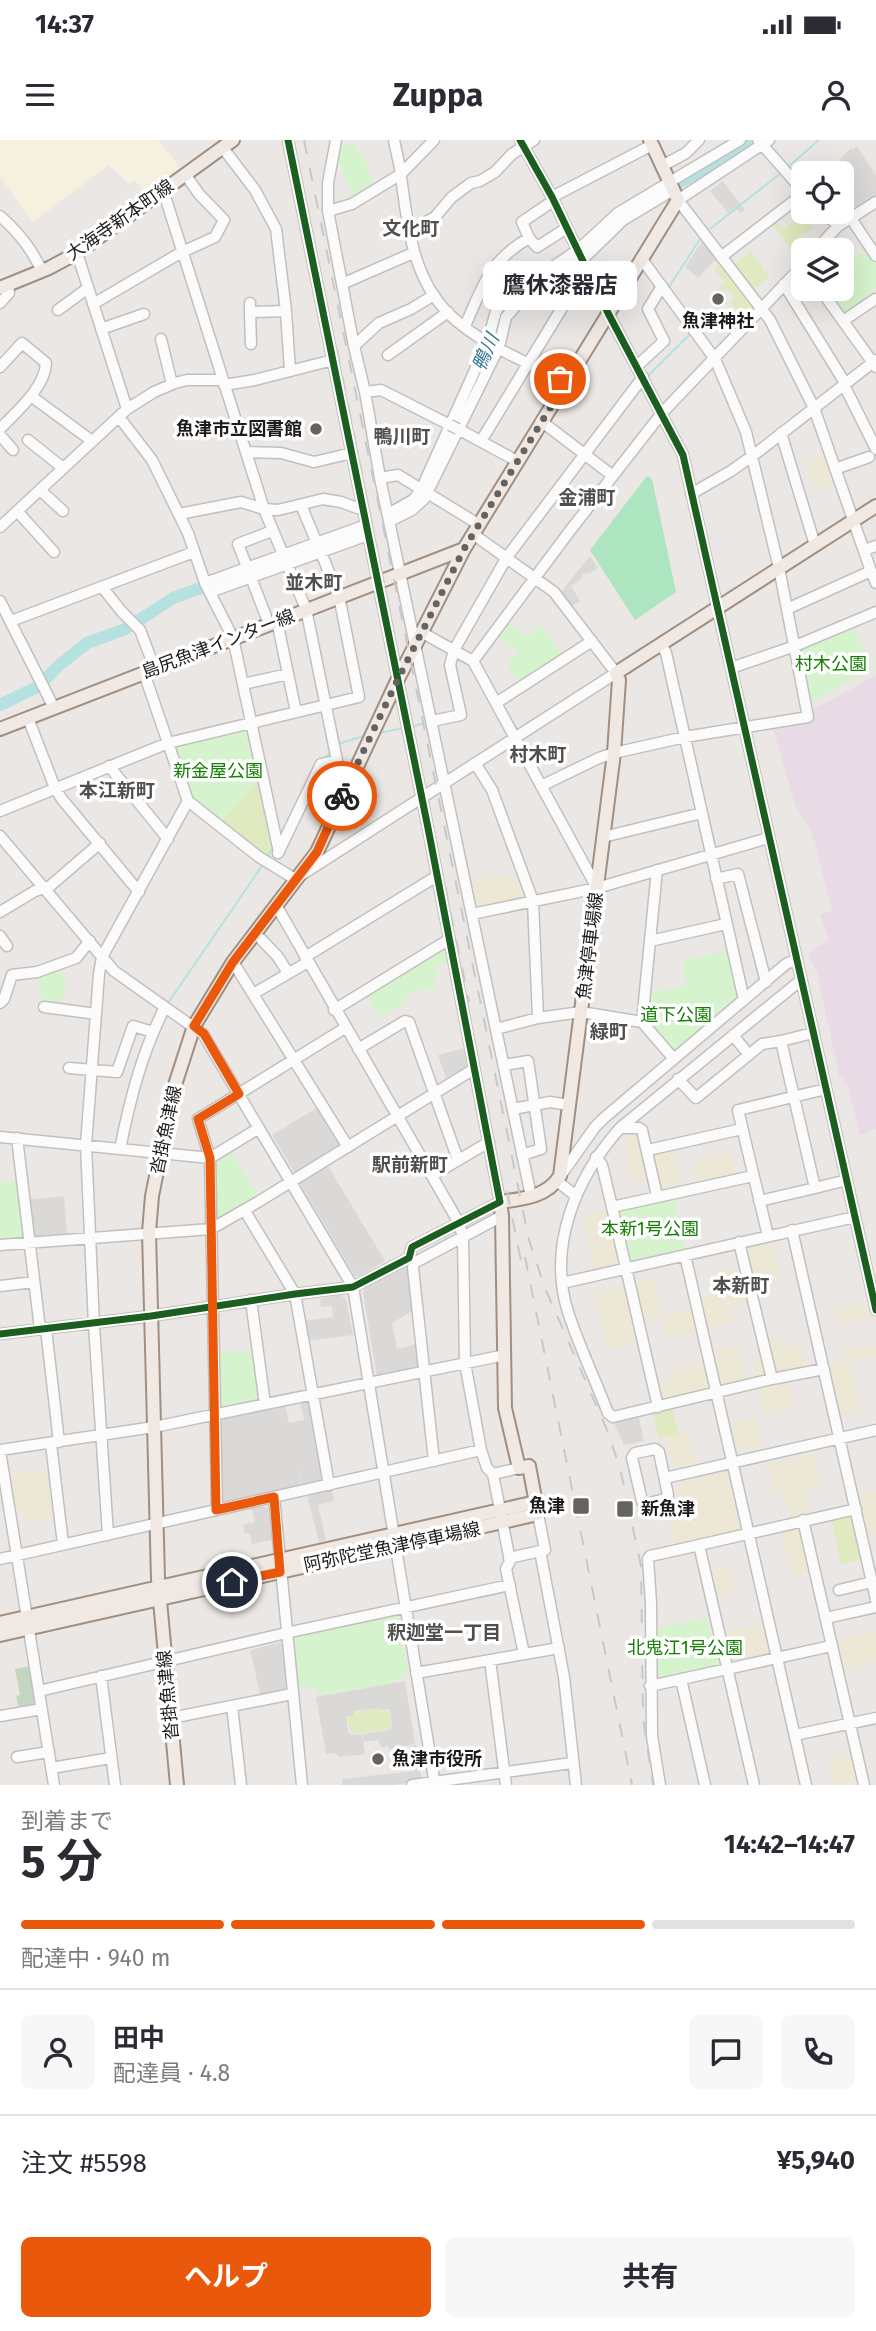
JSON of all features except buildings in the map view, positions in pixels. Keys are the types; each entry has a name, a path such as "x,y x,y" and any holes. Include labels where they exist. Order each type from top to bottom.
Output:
{"main road":[{"name":"大海寺新本町線","path":"4,287 77,253 228,143"},
{"path":"464,549 641,258 673,191 651,143"},
{"path":"616,673 876,506"},
{"name":"島尻魚津インター線","path":"0,729 464,549"},
{"name":"沓掛魚津線","path":"177,1785 159,1593 149,1232 152,1196 174,1088 194,1026 233,962 317,852 397,681 464,549"},
{"name":"魚津停車場線","path":"559,1179 614,753 619,680 616,673"},
{"path":"537,1508 529,1466 519,1468 505,1408 500,1202 545,1191 559,1179"},
{"name":"阿弥陀堂魚津停車場線","path":"0,1635 28,1623 537,1508"},
{"name":"阿弥陀堂魚津停車場線","path":"0,1623 28,1623"}],"street":[{"path":"288,140 422,799 500,1202 412,1247 434,1461"},
{"path":"336,140 328,183 328,211 380,478 418,638 432,721 531,1196"},
{"path":"394,140 413,253 434,295 448,312 465,326 493,344 566,382"},
{"path":"328,211 354,204 401,174 433,140"},
{"path":"409,232 435,217 452,197 471,183 495,172 522,143 534,140"},
{"path":"662,166 686,153 699,140"},
{"path":"673,191 740,140"},
{"path":"389,518 412,510 424,499 424,491 506,317 522,299 555,278 581,255 618,214 673,191 763,142 791,177"},
{"path":"228,143 271,217 279,242 290,371"},
{"path":"522,143 683,455 876,1310"},
{"path":"567,228 537,247 529,238 522,222 553,199 651,143"},
{"path":"93,304 182,252 215,237 224,220 199,194 186,174"},
{"path":"163,190 264,509 306,609 345,789"},
{"path":"673,191 762,307 814,408 876,583"},
{"path":"721,257 791,202"},
{"path":"854,215 876,202"},
{"path":"0,216 31,247 42,271"},
{"path":"854,222 874,248"},
{"path":"827,238 841,224"},
{"path":"465,326 489,273 514,246 529,238"},
{"path":"77,253 123,413 152,460 179,514 207,588 233,638 279,852"},
{"path":"342,284 413,253"},
{"path":"493,344 496,311 505,299 581,255"},
{"path":"541,786 614,753 685,737 808,717 779,568 746,432 715,359 641,258"},
{"path":"473,661 662,413 791,277"},
{"path":"481,441 568,298 555,278"},
{"path":"784,284 849,391 869,438 873,453 835,469"},
{"path":"637,366 664,341 648,309 662,286"},
{"path":"0,303 9,293 4,287"},
{"path":"58,310 88,288"},
{"path":"354,346 379,323 434,295"},
{"path":"843,321 875,299"},
{"path":"691,494 751,456 875,363 829,301"},
{"path":"251,344 250,308 286,311"},
{"path":"388,355 448,312"},
{"path":"101,329 144,314"},
{"path":"162,339 173,384"},
{"path":"0,367 22,343 46,363 45,371 32,396 0,429"},
{"path":"0,527 123,413 154,392 187,380 223,382 290,371 333,360"},
{"path":"432,721 461,715 450,665 454,650 507,557 643,377"},
{"path":"365,392 381,390 517,461"},
{"path":"32,396 92,441"},
{"path":"541,421 613,476"},
{"path":"781,433 815,545"},
{"path":"0,435 13,450"},
{"path":"28,440 63,468"},
{"path":"246,452 281,453 314,462 352,453"},
{"path":"102,587 122,612 141,629 167,743 188,801 259,857 295,879 616,673 554,592 424,491 398,475 380,478"},
{"path":"40,490 63,512"},
{"path":"179,514 241,502 278,510 323,499 362,508"},
{"path":"0,811 167,743 359,697 339,596 301,505"},
{"path":"17,511 54,552"},
{"path":"272,530 238,544 272,623 288,674 296,712"},
{"path":"207,588 367,530"},
{"path":"864,550 876,546"},
{"path":"11,621 194,552"},
{"path":"787,609 871,571"},
{"path":"0,601 54,708"},
{"path":"731,668 795,646 876,612"},
{"path":"418,638 454,650 473,661 597,888"},
{"path":"496,703 592,641"},
{"path":"661,644 666,653 744,1000"},
{"path":"243,684 288,674"},
{"path":"28,718 55,788 139,892"},
{"path":"272,865 321,764 337,761"},
{"path":"475,763 492,790 533,901 538,1018"},
{"path":"109,766 168,839"},
{"path":"107,1535 86,1145 102,957 188,801"},
{"path":"603,837 702,813"},
{"path":"0,836 114,971 204,1034 353,1287 435,1784"},
{"path":"472,914 597,888 768,838"},
{"path":"0,912 50,886 100,844"},
{"path":"642,1022 657,870"},
{"path":"716,879 738,874 766,982"},
{"path":"253,993 436,876"},
{"path":"276,905 334,1010 459,1223 463,1237 465,1363 481,1450 487,1468 493,1474 510,1561 506,1569 524,1654"},
{"path":"650,941 726,924"},
{"path":"0,936 7,946"},
{"path":"261,939 278,957 288,973"},
{"path":"334,1010 448,940"},
{"path":"0,1003 4,999 12,975 37,972 76,958 90,941"},
{"path":"576,1196 559,1179 595,1127 744,1000 797,959"},
{"path":"233,962 348,1147"},
{"path":"801,979 620,1128 596,1157 576,1196 564,1233 560,1259 568,1311 608,1413 614,1417 824,1369"},
{"path":"44,1007 96,1014"},
{"path":"120,1149 135,1083 165,1007"},
{"path":"496,1028 538,1018 582,1012 642,1022 674,1059"},
{"path":"358,1049 405,1021 409,1022 458,1160"},
{"path":"69,1069 117,1072 133,1026 153,1032"},
{"path":"216,1510 210,1158 198,1119 345,1028"},
{"path":"678,1079 696,1098 762,1044 813,1033"},
{"path":"733,1035 749,1055"},
{"path":"781,1041 815,1188"},
{"path":"504,1065 528,1060 541,1149 522,1154"},
{"path":"0,1245 211,1229 474,1069"},
{"path":"768,1236 738,1110 826,1089"},
{"path":"513,1109 534,1103 569,1105"},
{"path":"0,1137 210,1158 259,1128"},
{"path":"620,1128 642,1130 657,1196"},
{"path":"648,1150 742,1129"},
{"path":"17,1138 34,1282 43,1329 64,1544"},
{"path":"433,1175 489,1142"},
{"path":"596,1157 602,1165 658,1407"},
{"path":"612,1207 753,1176"},
{"path":"759,1201 847,1180"},
{"path":"244,1210 295,1293 329,1485"},
{"path":"0,1334 353,1287 463,1237 502,1216"},
{"path":"562,1283 855,1217"},
{"path":"792,1230 876,1600"},
{"path":"739,1242 772,1379"},
{"path":"685,1255 806,1785"},
{"path":"0,1286 34,1282"},
{"path":"251,1300 265,1404"},
{"path":"54,1785 0,1450 154,1427 505,1355"},
{"path":"665,1478 876,1430"},
{"path":"655,1449 659,1452 665,1478 668,1494 665,1499 646,1504 642,1501 632,1458 635,1453 655,1449"},
{"path":"0,1559 481,1450"},
{"path":"493,1474 519,1468"},
{"path":"274,1497 302,1785"},
{"path":"509,1558 545,1550 537,1508"},
{"path":"660,1785 652,1736 650,1556 856,1509"},
{"path":"803,1520 864,1785"},
{"path":"699,1545 754,1785"},
{"path":"540,1551 559,1648 576,1785"},
{"path":"839,1590 872,1582"},
{"path":"39,1691 286,1633 510,1585"},
{"path":"826,1618 876,1607"},
{"path":"650,1686 831,1646"},
{"path":"416,1673 559,1648"},
{"path":"490,1660 506,1785"},
{"path":"102,1676 115,1785"},
{"path":"681,1679 705,1785"},
{"path":"170,1718 292,1694"},
{"path":"232,1706 241,1785"},
{"path":"0,1716 42,1709"},
{"path":"795,1735 876,1718"},
{"path":"17,1757 49,1752"},
{"path":"51,1768 111,1758"},
{"path":"412,1785 435,1784 504,1771 572,1763"}],"shaded area":[{"path":"0,140 159,140 180,168 146,193 134,180 129,184 109,165 33,222 0,177"},
{"path":"857,146 876,176 876,197 854,211 854,161 839,161 850,149 853,150"},
{"path":"723,181 745,210 740,213 736,207 728,213 710,191"},
{"path":"703,240 717,258 698,278 685,267"},
{"path":"825,455 834,484 815,490 806,462"},
{"path":"590,556 598,568 583,574 580,580 571,586 580,601 572,606 561,592"},
{"path":"876,675 876,1129 860,1135 848,1086 839,1075 817,972 808,954 829,939 820,915 832,910 811,831 795,805 773,728"},
{"path":"505,875 508,879 522,876 531,897 478,908 471,881"},
{"path":"464,1048 467,1066 446,1078 438,1055"},
{"path":"318,1107 342,1146 295,1173 272,1135"},
{"path":"625,1131 640,1133 651,1179 632,1183 625,1151 629,1150"},
{"path":"671,1148 682,1188 661,1192 652,1154"},
{"path":"731,1154 736,1176 698,1184 693,1161"},
{"path":"328,1166 385,1261 359,1276 355,1276 299,1182"},
{"path":"64,1196 67,1234 31,1237 27,1200"},
{"path":"609,1210 621,1264 595,1270 584,1217"},
{"path":"772,1242 780,1276 754,1282 747,1249"},
{"path":"407,1266 414,1310 392,1323 397,1349 417,1344 421,1368 377,1376 363,1293 365,1288"},
{"path":"743,1266 752,1302 731,1307 734,1322 709,1328 702,1299 712,1296 709,1283 724,1279 722,1271"},
{"path":"653,1279 661,1315 691,1309 697,1331 666,1338 661,1316 641,1320 633,1284"},
{"path":"626,1286 640,1343 608,1350 595,1293"},
{"path":"341,1295 346,1300 353,1335 306,1341 303,1321 333,1317 332,1306 321,1307 320,1299"},
{"path":"866,1303 869,1318 838,1325 834,1309"},
{"path":"780,1338 782,1348 800,1344 807,1372 787,1377 795,1409 764,1416 753,1361 767,1357 763,1342"},
{"path":"875,1345 876,1356 849,1363 861,1412 839,1417 826,1365 845,1361 843,1352"},
{"path":"738,1346 748,1385 724,1391 714,1352"},
{"path":"709,1359 716,1393 658,1407 653,1384 674,1378 672,1368"},
{"path":"311,1400 326,1482 302,1487 297,1468 301,1487 218,1507 218,1418 285,1404 289,1423 304,1420 300,1402"},
{"path":"638,1414 644,1441 624,1445 612,1419"},
{"path":"755,1417 762,1447 738,1451 732,1424"},
{"path":"689,1431 697,1463 673,1468 665,1437"},
{"path":"814,1453 821,1482 806,1488 811,1516 791,1521 784,1492 775,1493 768,1464"},
{"path":"50,1469 56,1513 26,1522 25,1513 15,1515 8,1476"},
{"path":"726,1472 741,1531 675,1547 669,1519 680,1515 675,1490 681,1482"},
{"path":"332,1490 334,1501 318,1505 326,1540 319,1542 307,1496"},
{"path":"876,1492 876,1533 865,1535 856,1497"},
{"path":"252,1508 268,1508 272,1540 252,1544 250,1533 245,1534 243,1525 255,1522"},
{"path":"799,1525 812,1572 791,1577 779,1529"},
{"path":"728,1566 735,1591 714,1597 708,1571"},
{"path":"768,1622 776,1658 745,1665 741,1650 723,1654 718,1632"},
{"path":"876,1631 876,1661 837,1671 831,1642"},
{"path":"282,1642 287,1692 261,1698 250,1650"},
{"path":"405,1681 415,1744 389,1749 388,1746 381,1747 378,1740 364,1742 363,1734 389,1730 392,1725 390,1709 380,1708 354,1711 354,1715 346,1717 348,1732 351,1735 362,1734 365,1754 339,1757 336,1753 326,1754 316,1697"},
{"path":"416,1745 422,1781 393,1785 342,1785 342,1779 414,1771 411,1746"},
{"path":"851,1752 859,1785 834,1785 828,1758"}],"green space":[{"path":"354,143 359,155 362,154 376,189 354,203 349,194 352,191 340,164 330,168 334,149"},
{"path":"775,220 783,229 791,223 810,224 813,228 798,238 791,238 790,248 772,222"},
{"path":"867,249 876,261 876,287 870,291 873,297 844,318 832,301 854,301 854,258"},
{"path":"751,251 769,277 751,293 733,265"},
{"path":"722,263 755,308 732,332 715,315 720,311 729,322 739,314 731,302 735,298 727,288 721,292 717,290 725,282 714,270"},
{"path":"647,476 652,479 676,592 635,620 590,550"},
{"path":"507,622 528,637 540,624 564,657 521,684 507,666 518,651 496,636"},
{"name":"村木公園","path":"853,627 874,667 810,703 800,650"},
{"name":"新金屋公園","path":"246,727 258,781 222,821 190,797 173,746"},
{"path":"258,781 273,848 267,856 261,855 222,821"},
{"path":"446,946 449,963 436,966 436,987 405,994 408,1002 380,1017 366,994"},
{"name":"道下公園","path":"728,950 741,997 673,1053 645,1020 649,994 687,985 682,961"},
{"path":"60,966 66,983 63,999 59,999 58,1010 48,1010 34,975"},
{"path":"230,1150 258,1196 219,1220 213,1218 213,1161"},
{"path":"18,1181 26,1239 0,1241 0,1183"},
{"name":"本新1号公園","path":"673,1197 685,1248 628,1263 616,1210"},
{"path":"258,1351 265,1404 215,1415 213,1352"},
{"path":"671,1404 679,1434 659,1438 651,1409"},
{"path":"851,1512 864,1559 841,1565 831,1517"},
{"path":"398,1614 408,1672 393,1683 319,1696 316,1688 297,1687 291,1636"},
{"name":"北鬼江1号公園","path":"707,1617 719,1666 654,1680 655,1629"},
{"path":"30,1666 36,1704 19,1709 16,1696 20,1695 15,1669"},
{"path":"380,1708 381,1711 389,1710 392,1725 389,1729 352,1734 346,1717 355,1715 355,1712"}],"waterway":[{"name":"鴨川","path":"663,191 750,140"},
{"path":"788,167 819,140"},
{"path":"706,232 781,173"},
{"path":"669,287 702,236"},
{"name":"鴨川","path":"497,318 505,306 530,288"},
{"path":"648,376 691,333"},
{"name":"鴨川","path":"0,705 39,686 57,667 87,643 125,629 175,597 216,583"},
{"path":"410,727 426,723"},
{"path":"379,733 404,728"},
{"path":"338,744 367,735"},
{"path":"326,758 330,752"},
{"path":"279,837 285,827"},
{"path":"267,858 273,848"},
{"path":"168,1003 264,863"}],"railway":[{"path":"304,140 529,1240 545,1288 607,1430 620,1468 641,1566 643,1718 653,1785"},
{"path":"337,350 393,628"},
{"path":"417,748 469,1002"},
{"path":"507,1191 522,1266"},
{"path":"525,1257 632,1785"}],"cycle path":[{"path":"0,1334 353,1287 409,1258 412,1247 500,1202 428,828 288,140"},
{"path":"520,140 552,197 608,313 683,455 876,1310"}],"way so far":[{"path":"342,796 456,563 566,382 560,379"}],"place":[{"name":"魚津神社","path":"718,299"},
{"name":"鷹休漆器店","path":"560,379"},
{"name":"魚津市立図書館","path":"316,429"},
{"name":"魚津","path":"581,1506"},
{"name":"新魚津","path":"625,1509"},
{"name":"魚津市役所","path":"378,1759"}],"district":[{"name":"文化町","path":"411,228"},
{"name":"鴨川町","path":"402,436"},
{"name":"金浦町","path":"587,497"},
{"name":"並木町","path":"314,582"},
{"name":"村木町","path":"538,754"},
{"name":"本江新町","path":"117,790"},
{"name":"緑町","path":"609,1031"},
{"name":"駅前新町","path":"410,1164"},
{"name":"本新町","path":"741,1285"},
{"name":"釈迦堂一丁目","path":"444,1632"}],"route":[{"path":"232,1582 280,1572 274,1497 216,1510 210,1158 198,1119 239,1094 204,1034 194,1026 233,962 317,852 342,796"}]}
